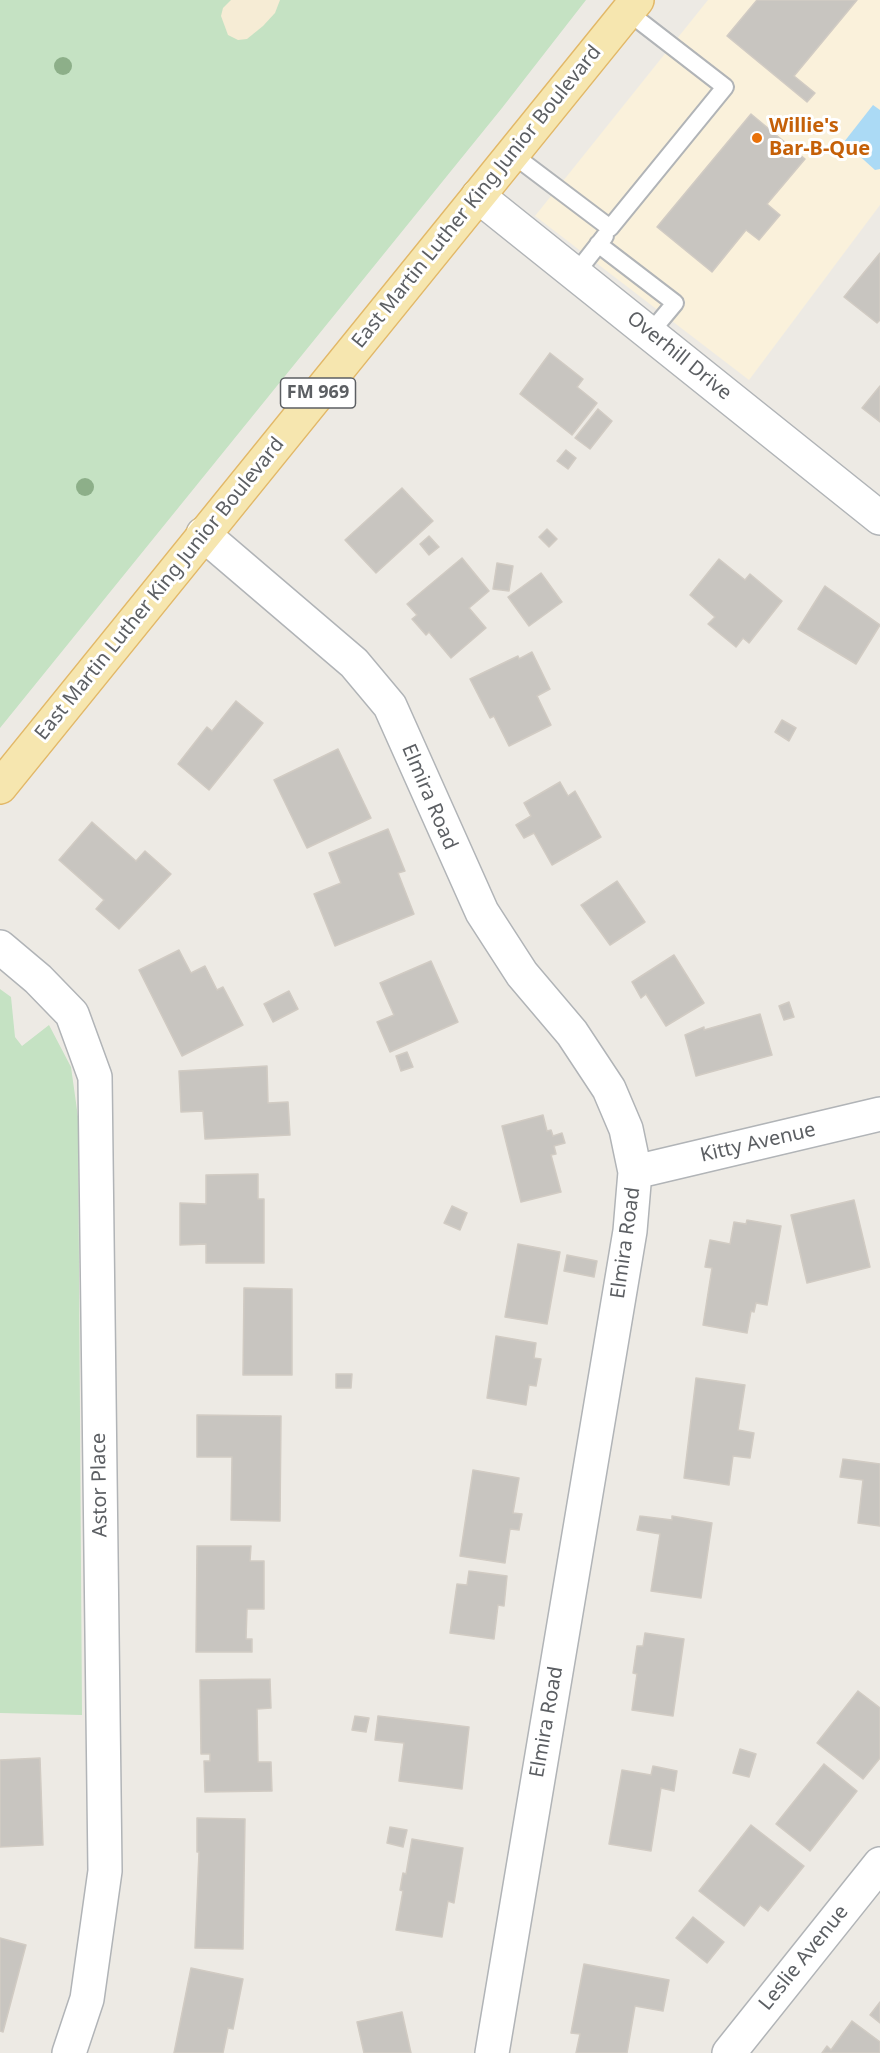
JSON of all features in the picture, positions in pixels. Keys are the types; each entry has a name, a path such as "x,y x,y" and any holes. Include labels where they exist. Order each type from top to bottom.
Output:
{"main road":[{"name":"East Martin Luther King Junior Boulevard","path":"0,787 633,6"}],"street":[{"name":"Overhill Drive","path":"478,196 880,518"},
{"name":"Elmira Road","path":"203,534 354,663 390,706 482,912 522,974 572,1033 609,1089 626,1129 635,1173 632,1221 492,2053"},
{"name":"Astor Place","path":"0,947 38,978 72,1014 95,1077 105,1871 87,1999 69,2053"},
{"name":"Kitty Avenue","path":"635,1173 880,1114"},
{"name":"Leslie Avenue","path":"729,2053 880,1864"}],"lane":[{"path":"576,273 725,87 633,6"},
{"path":"512,154 610,228"},
{"path":"598,244 675,303 650,333"}],"shaded area":[{"path":"708,0 880,0 880,205 749,380 535,216"}],"green space":[{"path":"0,0 586,0 502,108 0,728"},
{"path":"0,989 11,997 15,1037 22,1046 49,1025 71,1067 78,1117 82,1715 0,1713"}],"sand":[{"path":"231,0 280,0 275,13 263,26 247,39 238,40 228,35 221,16 223,8"}],"water":[{"path":"873,105 880,110 880,169 875,170 844,142"}],"building":[{"path":"757,0 857,0 794,76 815,93 807,102 727,36"},
{"path":"751,114 805,159 767,204 780,215 759,240 746,230 712,272 657,227"},
{"path":"880,253 880,320 877,323 844,297"},
{"path":"550,353 583,379 577,387 597,403 572,435 520,394"},
{"path":"880,386 880,422 862,408"},
{"path":"598,409 612,421 590,449 575,438"},
{"path":"566,450 576,458 568,469 557,461"},
{"path":"402,488 433,521 376,573 345,540"},
{"path":"547,529 557,539 549,547 539,537"},
{"path":"429,536 439,547 429,555 420,544"},
{"path":"462,558 489,591 469,608 486,628 451,658 429,632 426,635 412,619 417,615 407,604"},
{"path":"719,559 745,580 750,574 782,601 749,643 743,638 736,647 708,624 715,617 690,595"},
{"path":"497,563 513,566 509,591 493,589"},
{"path":"541,573 562,602 529,626 508,597"},
{"path":"825,586 880,625 856,664 798,629"},
{"path":"532,652 550,689 537,696 551,725 509,746 494,716 490,718 470,679 518,656 519,659"},
{"path":"236,701 263,723 209,790 178,764 207,727 212,731"},
{"path":"782,720 796,728 789,741 775,732"},
{"path":"338,749 371,818 307,848 274,780"},
{"path":"560,782 568,796 575,791 601,837 552,865 534,833 524,838 516,825 531,816 524,803"},
{"path":"92,822 136,861 145,851 171,874 119,929 96,909 104,900 59,860"},
{"path":"388,829 405,871 398,873 414,914 335,946 314,894 341,883 329,853"},
{"path":"617,881 645,922 610,945 581,905"},
{"path":"179,950 191,973 205,966 217,990 223,987 243,1025 182,1056 139,970"},
{"path":"674,955 704,1003 666,1026 646,994 641,998 632,982"},
{"path":"431,961 458,1022 390,1052 377,1022 394,1015 380,983"},
{"path":"289,991 298,1009 273,1022 264,1004"},
{"path":"789,1002 794,1017 784,1020 779,1006"},
{"path":"760,1014 772,1055 696,1076 685,1035 704,1027 704,1030"},
{"path":"407,1052 413,1067 401,1071 396,1056"},
{"path":"267,1066 268,1103 288,1102 290,1135 205,1139 203,1111 181,1112 179,1071"},
{"path":"543,1115 547,1131 551,1130 553,1136 562,1133 565,1143 554,1146 556,1154 551,1155 561,1192 521,1202 502,1126"},
{"path":"258,1174 258,1199 264,1199 264,1263 206,1263 206,1244 180,1245 180,1203 206,1204 206,1175"},
{"path":"854,1200 870,1267 807,1283 791,1215"},
{"path":"452,1206 467,1213 460,1230 444,1223"},
{"path":"747,1220 781,1226 767,1305 756,1303 754,1312 751,1311 747,1333 703,1325 712,1268 705,1267 710,1240 730,1244 734,1222 746,1224"},
{"path":"518,1244 560,1252 547,1324 505,1317"},
{"path":"567,1255 597,1261 594,1277 564,1271"},
{"path":"244,1288 292,1289 292,1375 243,1375"},
{"path":"496,1336 536,1343 534,1358 541,1359 536,1386 529,1385 526,1405 487,1398"},
{"path":"336,1374 352,1374 351,1388 336,1388"},
{"path":"696,1378 745,1385 738,1430 754,1433 750,1458 733,1456 729,1485 684,1478"},
{"path":"197,1415 281,1416 280,1521 231,1520 232,1457 197,1457"},
{"path":"843,1459 880,1464 880,1526 858,1523 863,1480 840,1477"},
{"path":"473,1470 519,1478 513,1513 522,1514 519,1530 510,1529 505,1563 460,1556"},
{"path":"640,1516 672,1520 672,1516 712,1523 701,1598 651,1591 660,1534 637,1530"},
{"path":"197,1546 251,1546 250,1561 264,1561 264,1609 247,1609 246,1639 252,1639 252,1652 196,1652"},
{"path":"469,1571 507,1576 504,1606 498,1605 494,1639 450,1633 457,1584 467,1585"},
{"path":"645,1633 684,1639 673,1716 632,1710 637,1674 633,1673 637,1646 643,1646"},
{"path":"270,1679 271,1708 257,1709 258,1762 271,1762 272,1791 205,1792 204,1761 210,1761 210,1754 201,1754 200,1680"},
{"path":"858,1691 880,1708 880,1758 863,1779 817,1743"},
{"path":"355,1716 369,1718 366,1732 352,1730"},
{"path":"378,1716 469,1727 462,1789 399,1781 404,1743 375,1740"},
{"path":"740,1749 756,1754 749,1777 733,1773"},
{"path":"40,1758 43,1845 0,1847 0,1760"},
{"path":"824,1764 857,1791 810,1851 776,1824"},
{"path":"653,1766 677,1771 674,1791 661,1788 651,1851 609,1844 622,1770 651,1775"},
{"path":"197,1818 245,1819 243,1949 195,1948 199,1852 197,1852"},
{"path":"751,1825 804,1866 768,1911 760,1905 744,1926 699,1891"},
{"path":"390,1827 407,1830 403,1847 387,1843"},
{"path":"412,1839 463,1848 454,1903 448,1901 442,1937 396,1930 403,1891 400,1890 403,1873 406,1874"},
{"path":"693,1917 724,1942 707,1963 676,1938"},
{"path":"0,1938 26,1945 3,2032 0,2031"},
{"path":"584,1964 669,1980 663,2011 635,2006 627,2053 576,2053 580,2034 571,2033"},
{"path":"191,1968 243,1979 233,2029 228,2028 223,2053 174,2053"},
{"path":"880,2002 880,2023 870,2015"},
{"path":"402,2012 411,2053 364,2053 357,2022"},
{"path":"852,2021 880,2042 880,2053 822,2053 827,2046 831,2050"}],"place":[{"name":"Willie's Bar-B-Que","path":"757,138"}]}
